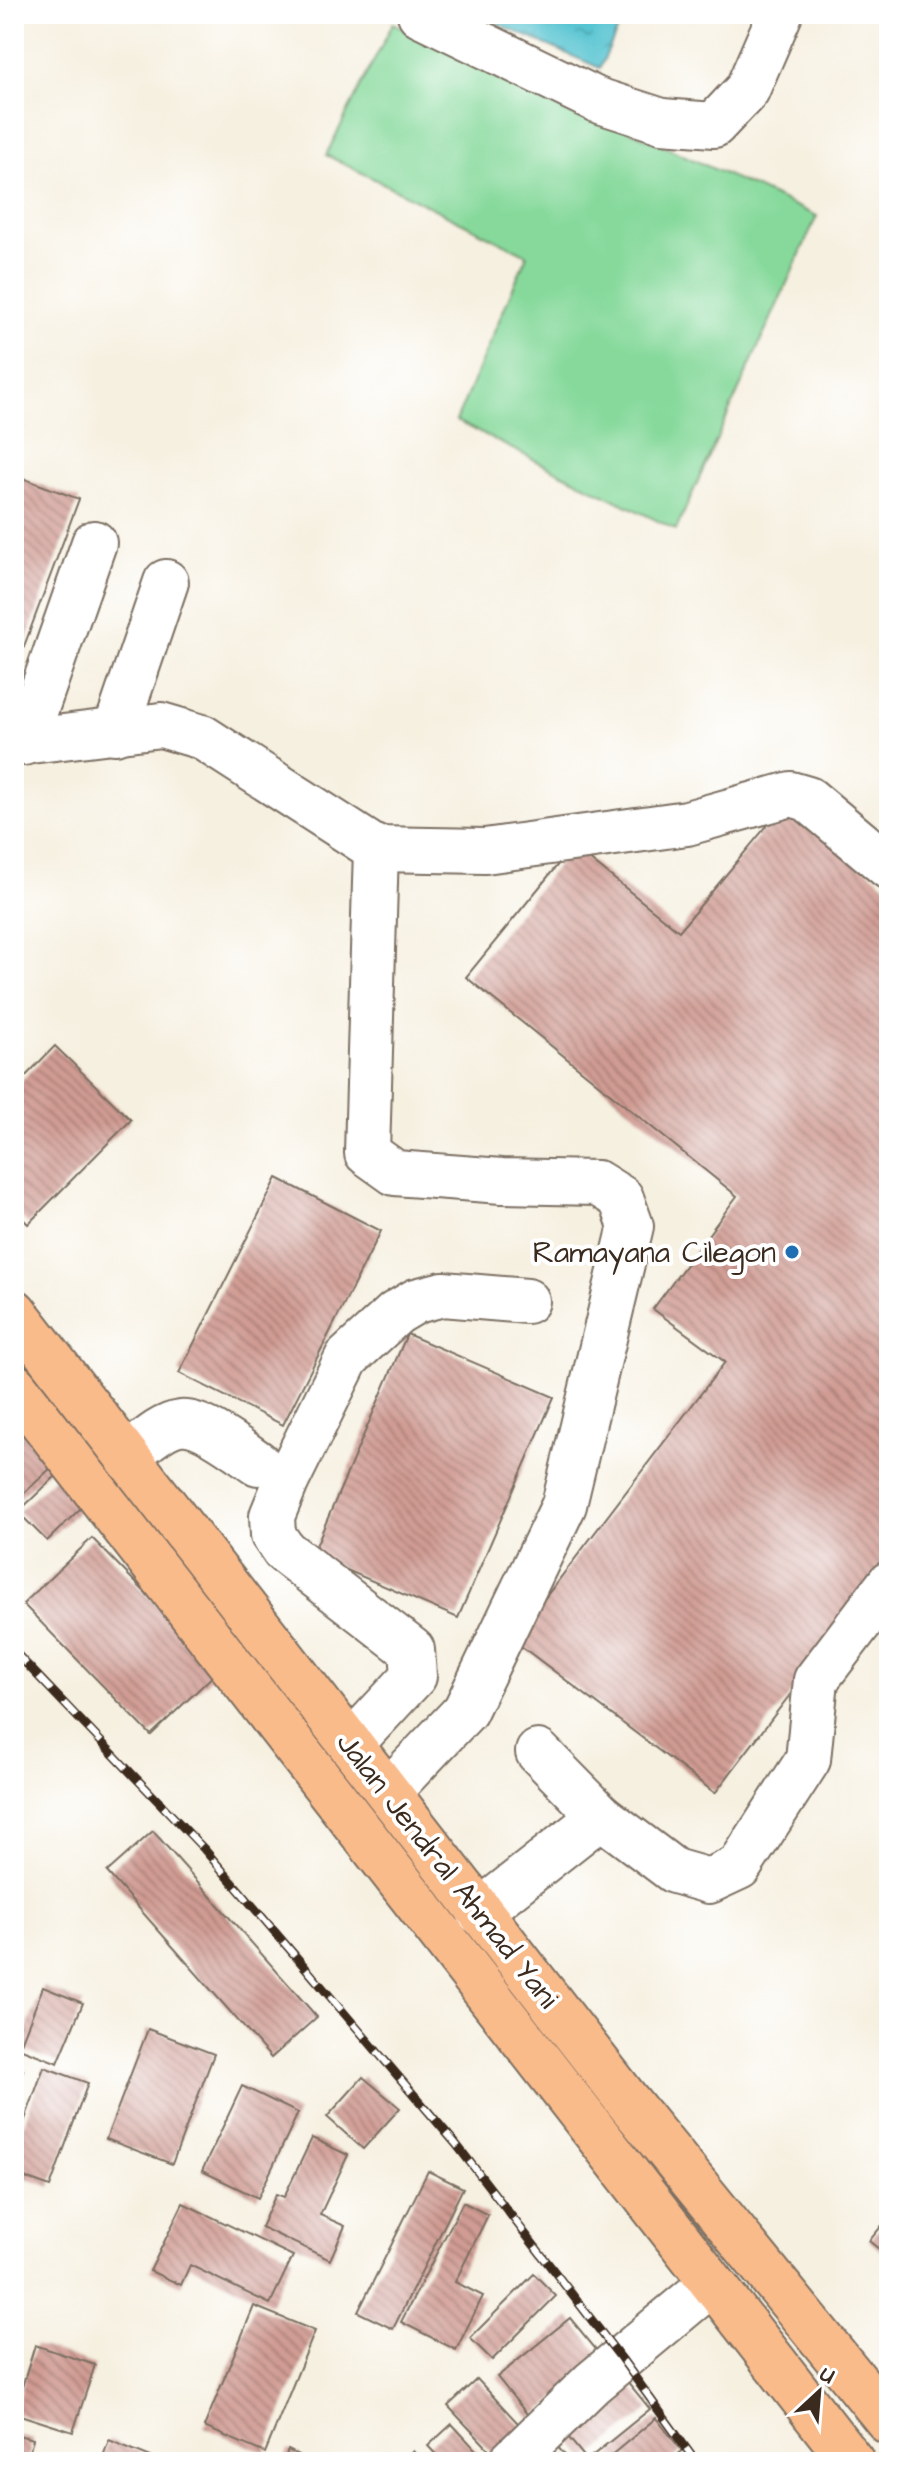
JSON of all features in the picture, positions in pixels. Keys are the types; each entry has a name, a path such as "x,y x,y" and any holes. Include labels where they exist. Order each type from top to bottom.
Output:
{"highway":[{"name":"Jalan Jendral Ahmad Yani","path":"14,1311 625,2098 889,2422"},
{"name":"Jalan Jendral Ahmad Yani","path":"14,1386 852,2462"}],"street":[{"path":"420,14 597,100 662,121 714,125 747,90 780,14"},
{"path":"94,543 19,743 161,725 202,737 376,849 485,851 687,823 791,794 808,799 889,867"},
{"path":"115,732 166,582"},
{"path":"376,849 367,1153 395,1173 502,1181 597,1183 621,1198 631,1226 564,1505 465,1711 388,1792"},
{"path":"351,1744 414,1676 412,1650 284,1551 273,1535 272,1516 347,1358 396,1313 416,1301 443,1294 527,1301"},
{"path":"127,1456 167,1428 182,1422 200,1426 258,1463"},
{"path":"538,1752 601,1816 674,1871 709,1881 739,1867 808,1760 816,1680 889,1584"},
{"path":"479,1912 601,1816"},
{"path":"511,2462 592,2383 712,2283"}],"green space":[{"path":"393,23 817,216 676,530 456,421 527,255 326,155"}],"water":[{"path":"475,14 625,14 600,68"}],"building":[{"path":"14,475 79,499 23,649 14,645"},
{"name":"Ramayana Cilegon","path":"786,803 889,888 889,1565 715,1793 513,1640 725,1362 653,1309 737,1196 466,977 573,846 679,931"},
{"path":"55,1046 131,1120 28,1224 14,1210 14,1088"},
{"path":"277,1178 381,1231 283,1425 179,1373"},
{"path":"407,1334 554,1397 458,1618 312,1555"},
{"path":"19,1425 56,1463 14,1503 14,1429"},
{"path":"57,1475 85,1504 47,1541 18,1512"},
{"path":"92,1538 220,1669 151,1735 23,1604"},
{"path":"153,1831 317,2017 271,2058 107,1872"},
{"path":"43,1987 83,2003 58,2063 19,2048"},
{"path":"148,2029 214,2054 172,2164 106,2139"},
{"path":"14,2067 23,2070 15,2096 14,2096"},
{"path":"44,2067 88,2083 50,2187 14,2174 14,2150"},
{"path":"363,2077 400,2108 363,2149 327,2117"},
{"path":"242,2086 298,2113 258,2198 202,2171"},
{"path":"312,2138 348,2155 320,2215 345,2226 330,2260 261,2227 276,2194 284,2197"},
{"path":"428,2171 463,2188 393,2329 358,2312"},
{"path":"463,2202 488,2215 455,2282 483,2296 456,2350 401,2322"},
{"path":"183,2203 293,2256 270,2304 190,2265 181,2285 150,2271"},
{"path":"889,2217 889,2257 869,2241"},
{"path":"534,2274 556,2296 492,2360 470,2338"},
{"path":"254,2306 315,2331 265,2453 204,2427"},
{"path":"570,2318 604,2359 531,2419 497,2377"},
{"path":"35,2345 95,2365 73,2432 14,2413"},
{"path":"618,2370 650,2409 587,2460 555,2421"},
{"path":"477,2379 529,2435 500,2461 448,2406"},
{"path":"656,2418 682,2451 669,2462 603,2462"},
{"path":"452,2424 487,2462 443,2462 428,2446"},
{"path":"14,2434 33,2439 27,2462 14,2462"},
{"path":"549,2437 571,2462 521,2462"},
{"path":"109,2440 156,2459 155,2462 101,2462"},
{"path":"288,2450 312,2462 283,2462"},
{"path":"413,2451 423,2462 401,2462"}],"railway":[{"path":"14,1651 204,1849 456,2144 621,2358 696,2462"}],"place":[{"name":"Ramayana Cilegon","path":"792,1252"}]}
